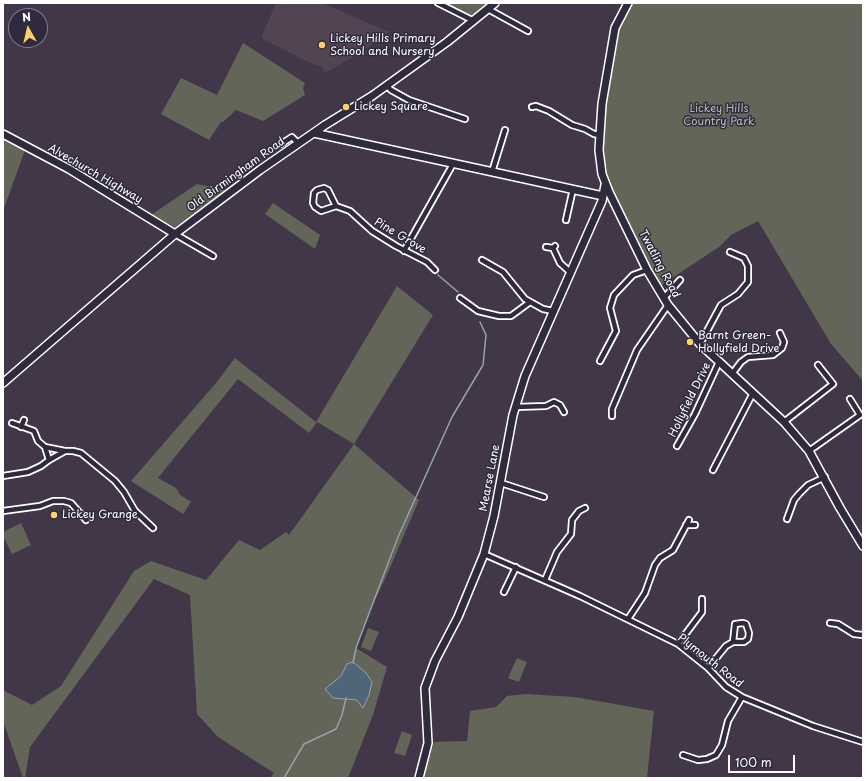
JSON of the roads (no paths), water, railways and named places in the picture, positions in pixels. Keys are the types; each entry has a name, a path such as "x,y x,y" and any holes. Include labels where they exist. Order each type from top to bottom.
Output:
{"street":[{"path":"438,3 474,21"},
{"name":"Old Birmingham Road","path":"3,383 175,234 298,143 386,86 474,21 495,3"},
{"name":"Twatling Road","path":"628,3 615,28 602,104 599,150 606,185 647,270 668,305 700,344 784,422 810,451 840,508 863,546"},
{"path":"488,9 528,31"},
{"path":"386,86 409,100 465,119"},
{"path":"532,107 536,106 549,111 572,124 594,134 600,135"},
{"path":"492,172 505,130"},
{"path":"314,133 603,196 615,205"},
{"name":"Alvechurch Highway","path":"3,134 69,169 175,234"},
{"path":"280,144 292,137 298,143"},
{"path":"404,251 453,164"},
{"name":"Mearse Lane","path":"419,778 428,743 425,688 435,660 458,617 484,554 494,516 516,407 524,376 603,196 606,185"},
{"path":"324,188 328,190 336,206 321,211 315,207 313,203 314,193 317,190 324,188"},
{"path":"566,220 573,190"},
{"name":"Pine Grove","path":"336,206 350,212 372,231 404,251 427,262 435,270"},
{"path":"175,234 213,256"},
{"path":"546,247 554,247 560,263 570,272"},
{"path":"700,344 721,305 738,294 748,282 748,266 744,258 730,252"},
{"path":"482,260 503,272 525,299 553,311"},
{"path":"600,361 616,331 610,308 614,295 633,275 647,270"},
{"path":"664,298 680,280"},
{"path":"460,298 478,311 499,316 511,316 530,302"},
{"path":"612,416 612,409 636,350 668,305"},
{"path":"732,374 741,362 748,357 773,355 782,348 784,342 780,333"},
{"name":"Hollyfield Drive","path":"677,446 695,414 719,362"},
{"path":"784,422 833,384 818,365"},
{"path":"713,470 753,393"},
{"path":"810,451 860,415 850,399"},
{"path":"516,407 546,406 554,402 560,405 564,412"},
{"path":"21,427 24,420"},
{"path":"12,423 34,431 38,441 45,447 81,453 115,481 124,492 134,511 153,528"},
{"path":"45,447 49,460"},
{"path":"3,476 28,472 65,451"},
{"path":"787,519 794,500 799,494 808,485 825,477"},
{"path":"500,483 544,497"},
{"path":"3,511 40,506 53,501 64,501 71,503 86,520"},
{"path":"545,580 557,552 571,534 572,520 579,511 585,508"},
{"path":"628,619 645,593 655,565 660,558 673,550 689,520"},
{"path":"686,525 695,525"},
{"name":"Plymouth Road","path":"484,554 545,580 678,644 708,668 726,687 742,697 813,726 863,742"},
{"path":"504,592 516,567"},
{"path":"678,644 702,612 702,599"},
{"path":"830,622 838,624 854,634 863,635"},
{"path":"708,668 726,646 733,642 744,642 748,639 749,633 746,624 737,623 734,626 733,642"},
{"path":"683,755 698,760 707,759 716,755 722,745 728,721 742,697"}],"water":[{"path":"353,662 366,673 372,682 369,695 363,708 357,700 333,698 325,689 341,676 347,664"}],"waterway":[{"path":"438,275 458,292"},
{"path":"353,663 356,648 398,537 452,417 483,365 486,335 480,322"},
{"path":"284,778 304,744 336,729 342,715 346,698"}],"place":[{"name":"Lickey Hills Primary School and Nursery","path":"322,45"},
{"name":"Lickey Square","path":"346,107"},
{"name":"Barnt Green- Hollyfield Drive","path":"690,342"},
{"name":"Lickey Grange","path":"54,515"}],"park label":[{"name":"Lickey Hills Country Park","path":"719,115"}]}
